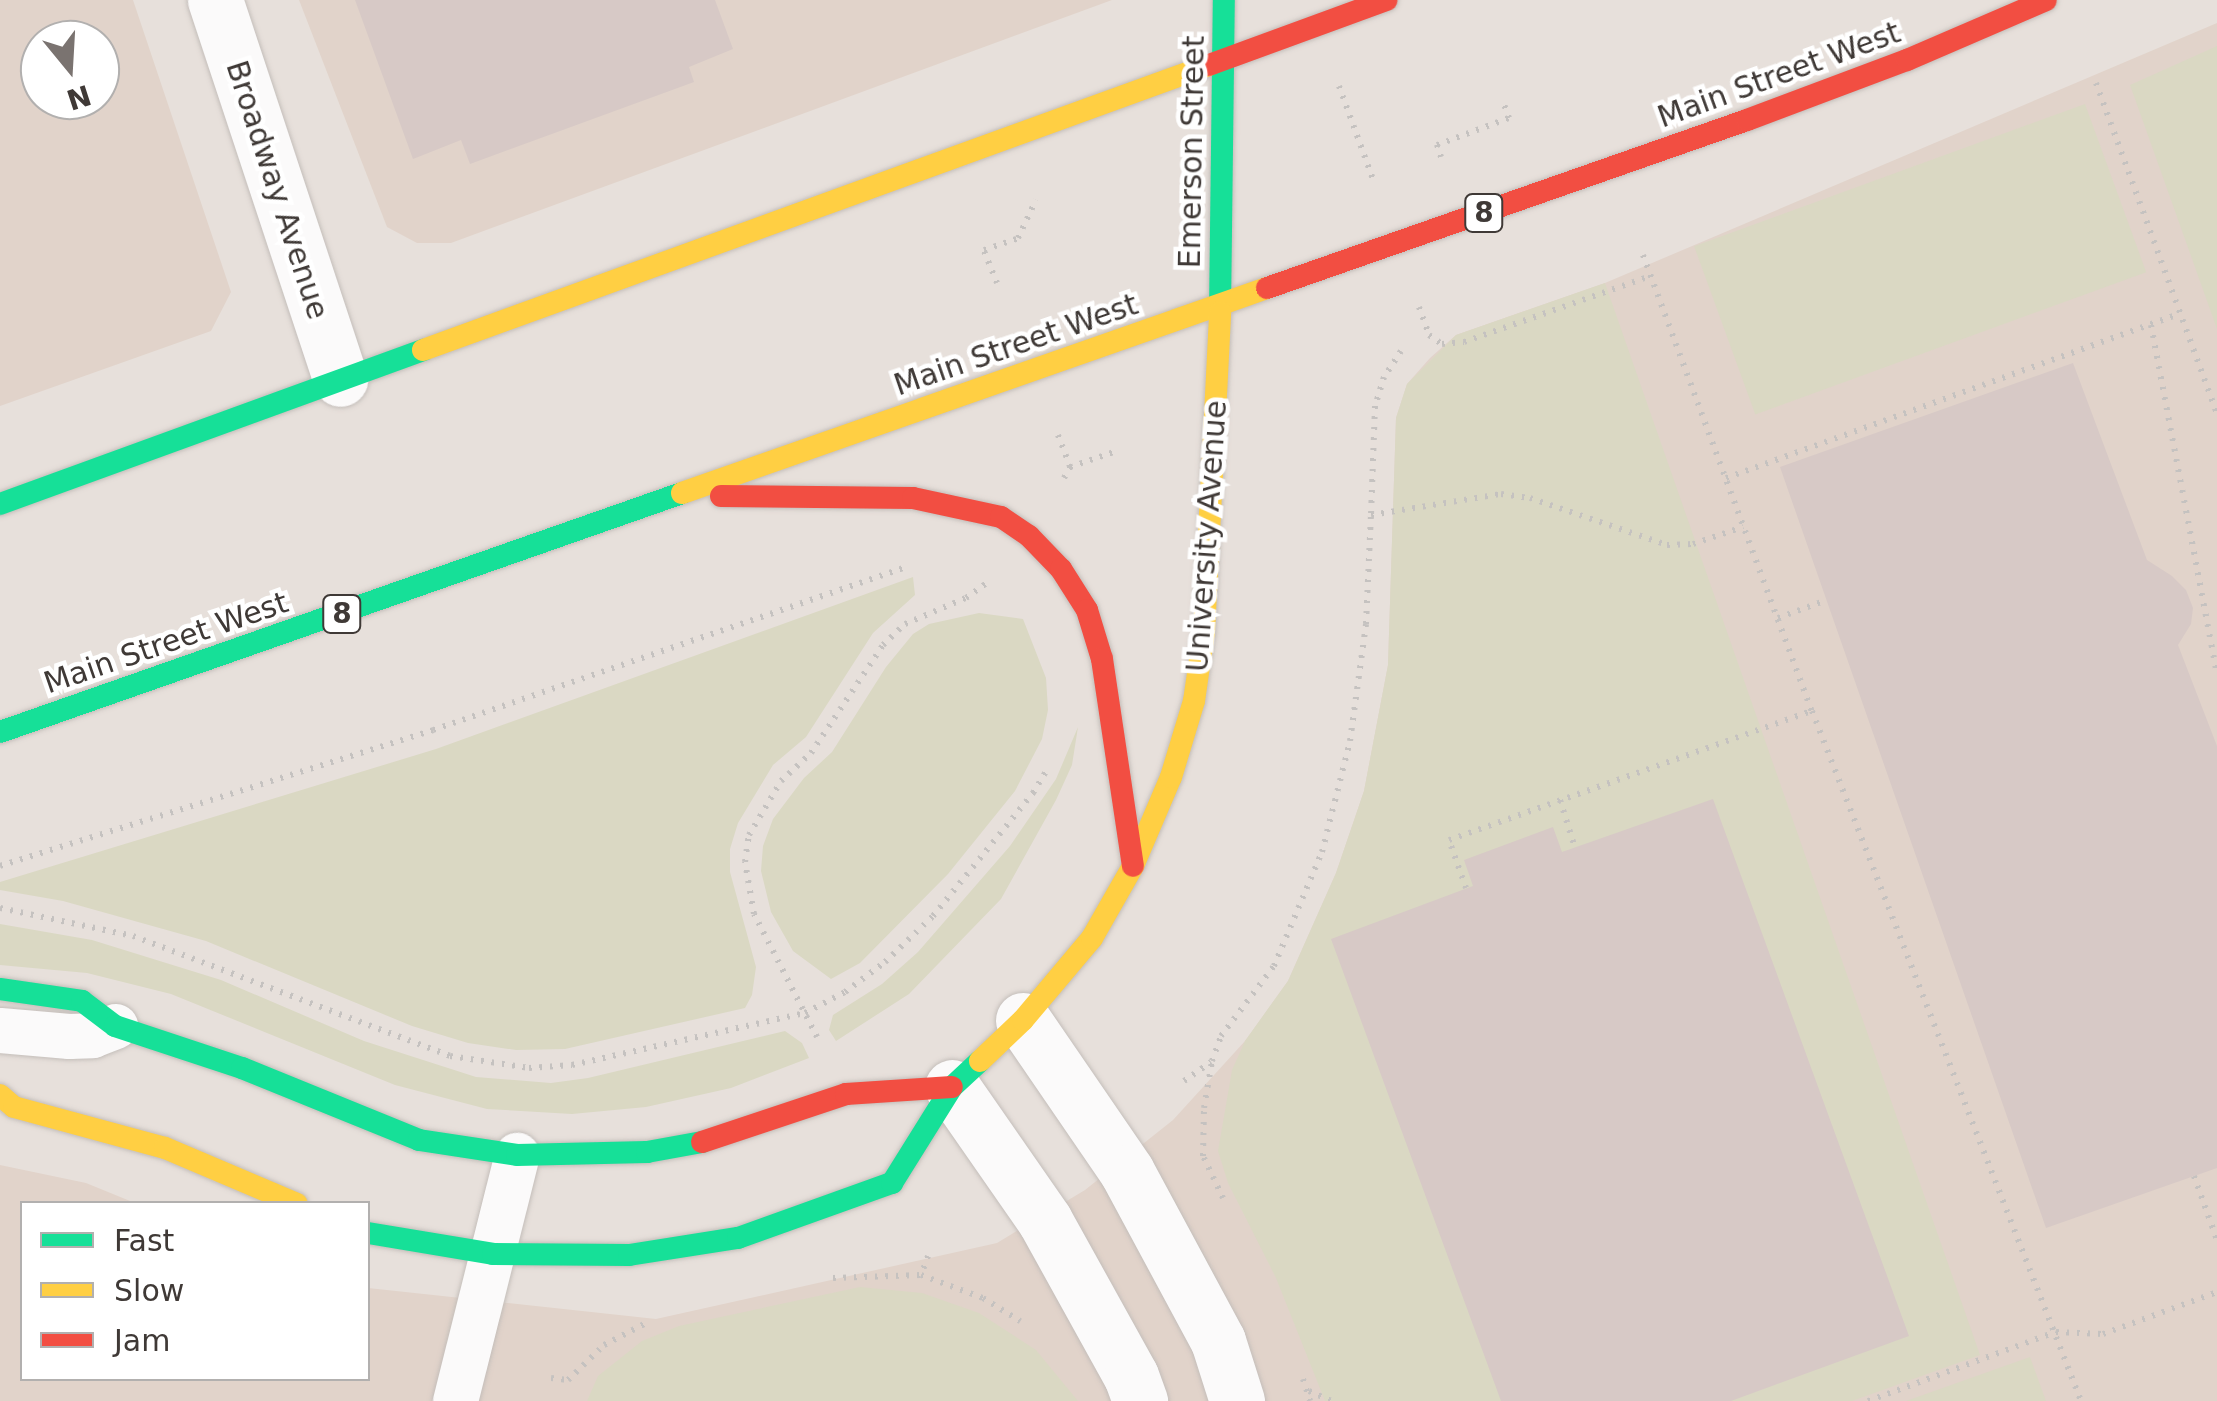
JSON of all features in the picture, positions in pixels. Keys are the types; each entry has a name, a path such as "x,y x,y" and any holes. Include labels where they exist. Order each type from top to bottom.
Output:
{"main road":[{"name":"Emerson Street","path":"1220,305 1224,0"},
{"path":"0,504 1386,0"},
{"name":"Main Street West","path":"0,732 683,496 1765,113 2038,4 2060,0"},
{"name":"University Avenue","path":"370,1233 493,1254 630,1255 682,1250 738,1238 892,1183 952,1087 1023,1020 1092,938 1133,866 1171,777 1194,701 1204,632 1220,305"},
{"path":"683,496 913,498 1001,517 1028,536 1061,569 1087,610 1102,659 1133,866"},
{"path":"0,989 82,1000 116,1026 242,1068 419,1140 517,1155 647,1152 712,1140 846,1094 952,1087"},
{"path":"5,1106 78,1121 164,1148 290,1201"}],"street":[{"name":"Broadway Avenue","path":"215,0 340,379"},
{"path":"1023,1020 1127,1172 1218,1341 1237,1401"},
{"path":"952,1087 1044,1220 1131,1376 1140,1401"}],"lane":[{"path":"0,1030 69,1036 92,1035 116,1026"},
{"path":"455,1401 517,1155"}],"path":[{"path":"2096,83 2217,413"},
{"path":"1442,160 1437,145 1508,118 1502,99"},
{"path":"997,283 984,250 1018,238 1036,198"},
{"path":"1643,255 1812,711 2081,1401"},
{"path":"1726,478 2180,314"},
{"path":"2150,325 2217,676"},
{"path":"1225,1204 1204,1156 1204,1108 1212,1061 1220,1036 1274,966 1322,852 1350,741 1366,624 1375,406 1384,377 1402,351"},
{"path":"1058,435 1070,468 1114,452"},
{"path":"1371,516 1501,494 1530,498 1668,546 1692,544 1744,527"},
{"path":"0,866 433,730 914,564"},
{"path":"805,1013 754,914 745,862 749,835 781,782 811,754 883,645 905,624 930,609 966,598 988,582"},
{"path":"1778,618 1827,600"},
{"path":"1466,888 1449,840 1812,711"},
{"path":"0,908 133,936 378,1031 488,1064 572,1065 805,1013 845,992 886,962 933,916 1033,793 1053,755"},
{"path":"1560,800 1575,848"},
{"path":"1184,1082 1212,1061"},
{"path":"2194,1176 2217,1240"},
{"path":"928,1256 921,1275 983,1298 1023,1323"},
{"path":"1868,1401 2056,1332 2103,1334 2217,1292"},
{"path":"1302,1375 1310,1401"},
{"path":"552,1378 568,1380"},
{"path":"1309,1391 1331,1401"}],"shaded area":[{"path":"0,0 133,0 231,292 211,331 0,406"},
{"path":"299,0 1112,0 451,243 417,243 387,227"},
{"path":"2217,23 2217,1401 0,1401 0,1165 86,1183 130,1201 20,1201 20,1381 370,1381 370,1288 656,1319 997,1243 1085,1190 1173,1120 1245,1041 1288,981 1336,873 1364,791 1388,665 1396,418 1407,384 1456,335 1605,283"},
{"path":"2217,46 2217,329 2130,85"},
{"path":"2085,104 2146,272 1755,414 1694,246"},
{"path":"1605,283 1980,1355 1852,1401 1325,1401 1276,1278 1228,1183 1218,1151 1232,1070 1245,1041 1288,981 1336,873 1364,791 1388,665 1396,418 1407,384 1456,335"},
{"path":"913,577 915,595 873,633 806,737 773,765 738,823 730,849 730,872 756,967 752,995 745,1008 565,1049 516,1050 468,1043 412,1026 206,941 63,901 0,890 0,882 436,749"},
{"path":"979,613 1023,619 1046,678 1048,710 1042,739 1015,791 948,874 860,963 831,979 793,951 771,912 761,871 763,846 773,819 804,778 832,752 886,667 913,634 929,624"},
{"path":"1078,727 1072,765 1001,899 909,994 836,1041 829,1030 833,1015 882,984 918,952 1010,846 1056,779"},
{"path":"0,924 92,940 221,980 364,1041 476,1077 551,1083 588,1078 785,1031 802,1043 809,1058 731,1088 646,1107 572,1114 487,1109 395,1085 171,994 87,973 0,965"},
{"path":"860,1287 922,1293 979,1313 1036,1350 1078,1401 587,1401 598,1376 642,1341 679,1326"},
{"path":"2030,1357 2046,1401 1906,1401"}],"building":[{"path":"355,0 715,0 733,49 689,67 694,82 470,164 461,140 413,159"},
{"path":"2073,363 2147,560 2186,590 2193,608 2191,624 2178,645 2217,746 2217,1168 2046,1228 1780,467"},
{"path":"1713,799 1909,1336 1731,1401 1501,1401 1331,939 1473,886 1464,860 1553,827 1562,852"}],"traffic: fast":[{"path":"1220,312 1224,0"},
{"path":"0,504 423,350"},
{"path":"0,732 682,493"},
{"path":"0,989 82,1001 115,1026 242,1068 419,1140 517,1155 647,1152 702,1142"},
{"path":"370,1233 493,1254 629,1255 738,1238 892,1183 952,1087 980,1061"}],"traffic: slow":[{"path":"423,350 1209,65"},
{"path":"682,493 1267,288"},
{"path":"980,1061 1023,1020 1092,938 1133,866 1171,777 1194,701 1204,632 1220,312"},
{"path":"0,1095 14,1107 165,1148 290,1201"}],"traffic: jam":[{"path":"1209,65 1387,0"},
{"path":"1267,288 1747,120 1907,60 2046,0"},
{"path":"721,496 913,498 1001,517 1029,536 1061,569 1087,610 1102,659 1133,866"},
{"path":"702,1142 846,1094 952,1087"}]}
